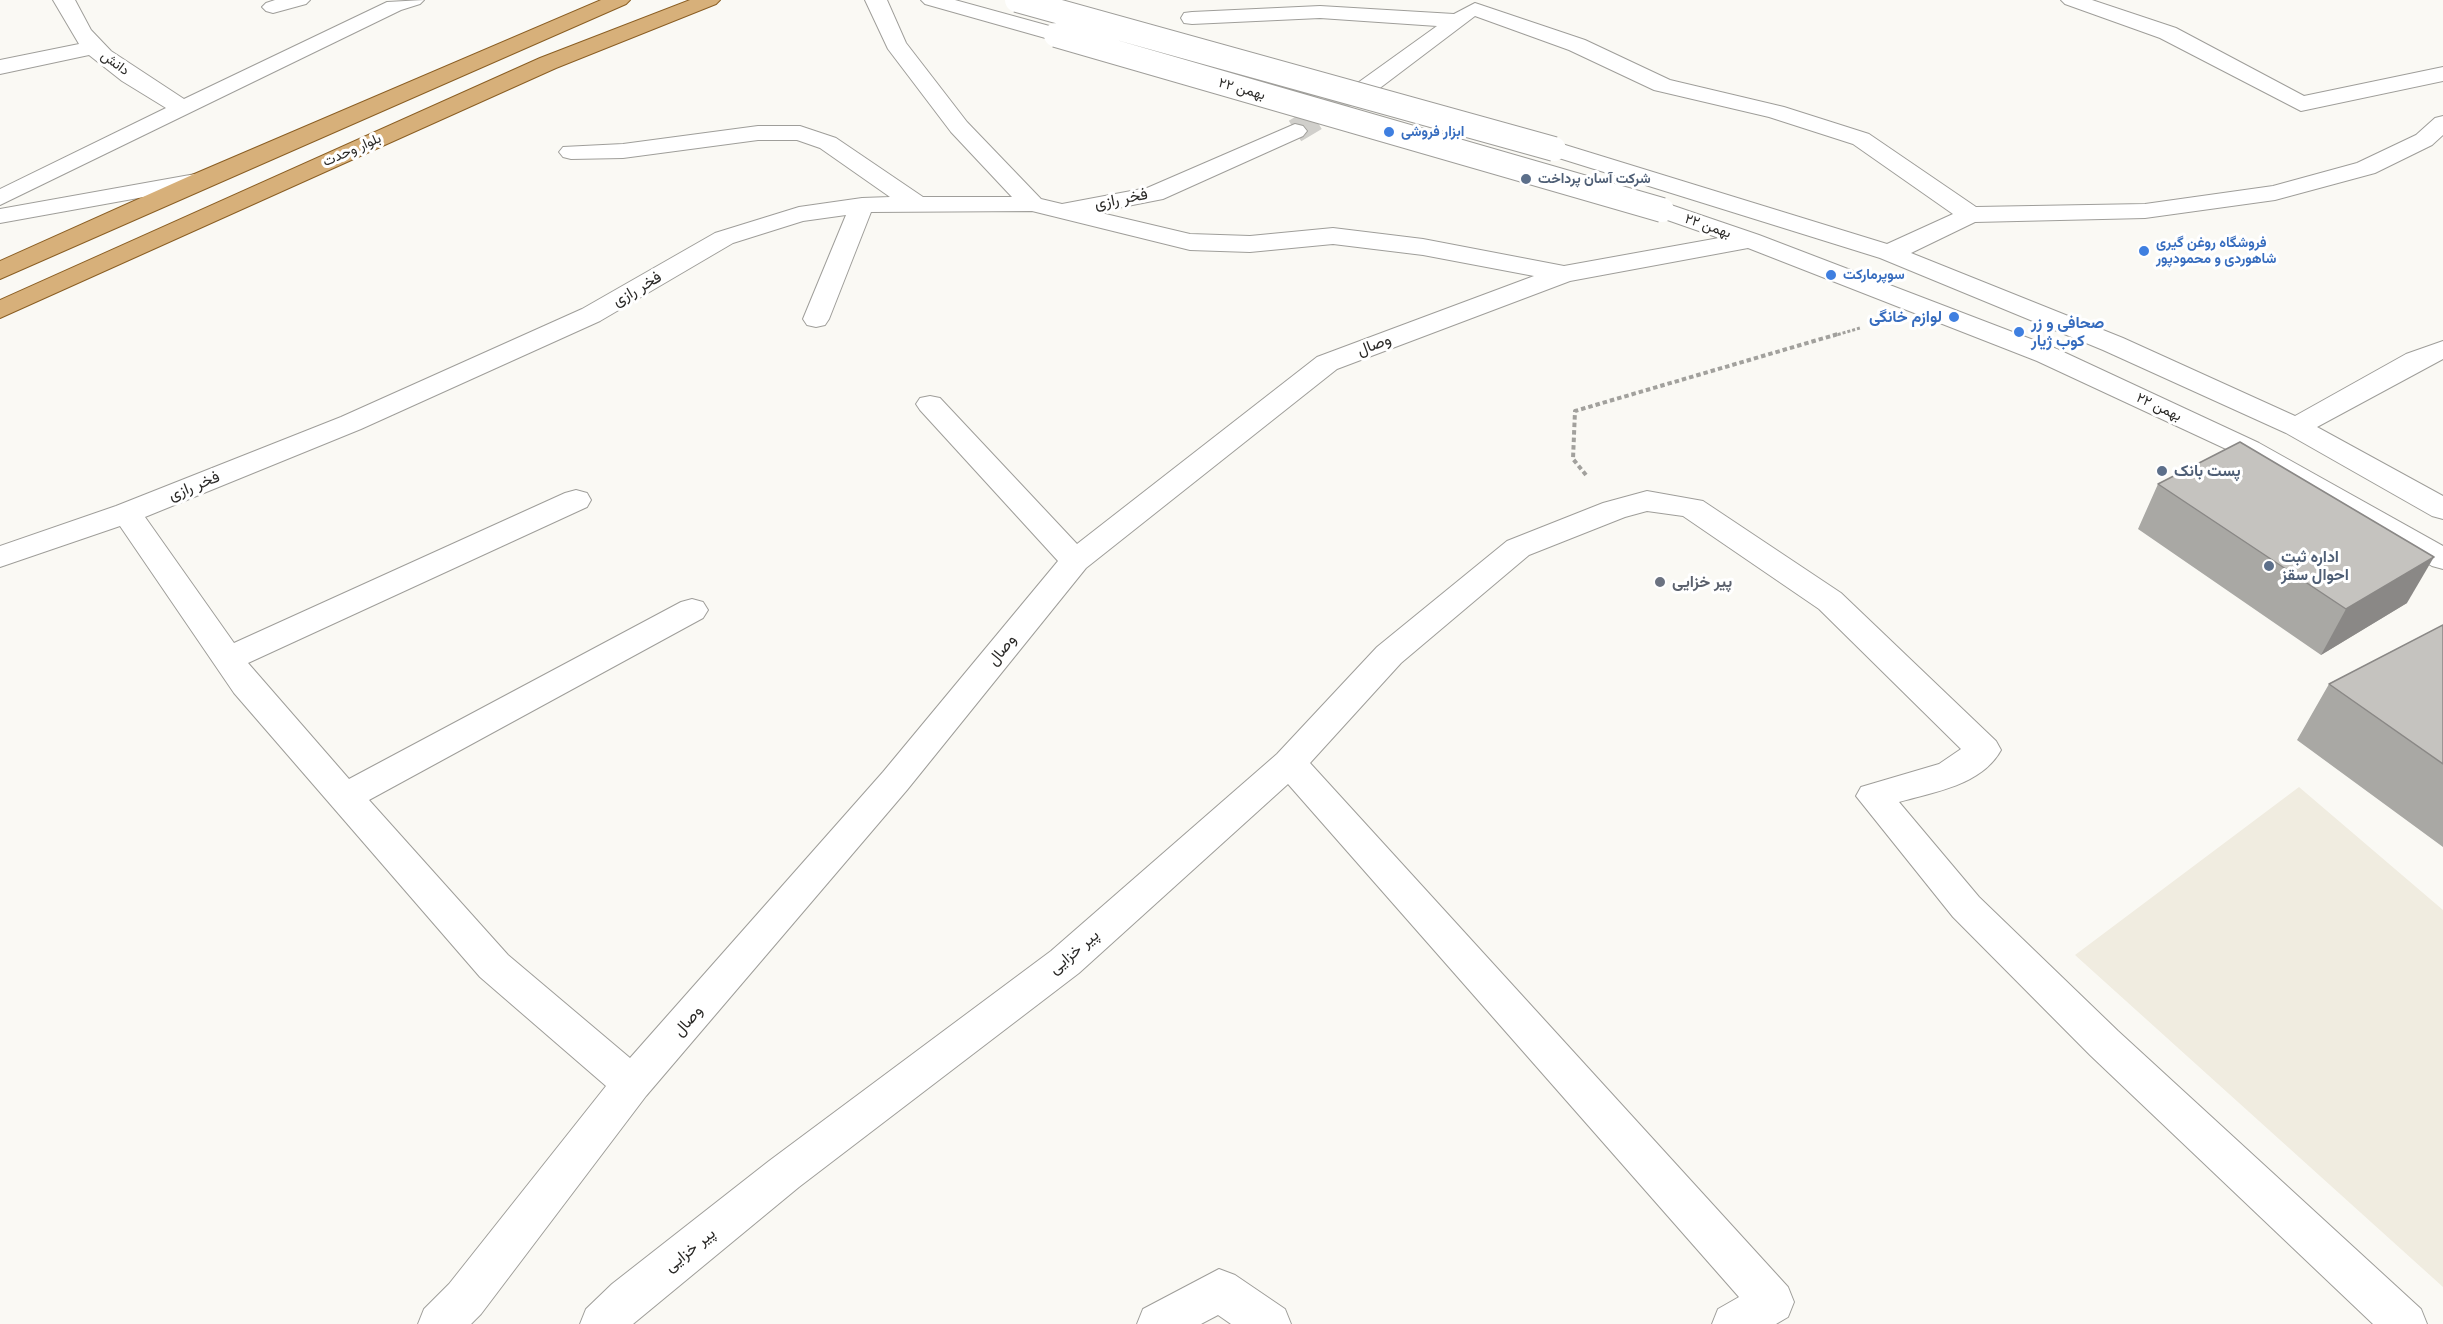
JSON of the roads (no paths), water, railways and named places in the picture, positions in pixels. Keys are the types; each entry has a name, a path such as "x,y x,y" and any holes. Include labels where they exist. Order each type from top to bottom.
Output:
{"main road":[{"name":"بلوار وحدت","path":"0,272 201,180 619,0"},
{"name":"بلوار وحدت","path":"0,310 548,63 709,0"}],"street":[{"name":"دانش","path":"64,0 84,36 94,47 159,95 183,108"},
{"path":"273,7 299,0"},
{"path":"876,0 896,44 959,127 1032,204"},
{"name":"۲۲ بهمن","path":"932,0 1662,210 1750,240 2048,355 2249,449 2443,559"},
{"name":"۲۲ بهمن","path":"1017,0 1554,149 1889,253 2113,344 2296,427 2443,509"},
{"path":"2072,0 2168,33 2301,104 2443,74"},
{"path":"0,198 397,2"},
{"path":"1360,92 1475,10"},
{"path":"1192,18 1320,12 1475,10 1577,45 1662,85 1776,112 1861,139 1971,215"},
{"path":"0,67 94,47"},
{"path":"1889,253 1971,215 2145,211 2275,193 2366,168 2424,140 2443,123"},
{"name":"فخر رازی","path":"0,556 127,513 351,423 591,315 724,238 799,214 862,205 1032,204 1062,210 1154,194 1295,130"},
{"path":"571,152 623,151 758,133 800,133 828,143 916,204"},
{"path":"0,216 201,180"},
{"path":"816,319 862,205"},
{"path":"1062,210 1190,242 1250,243 1333,236 1423,247 1564,274"},
{"name":"وصال","path":"441,1324 465,1299 632,1084 895,782 1075,561 1327,363 1564,274 1750,240"},
{"path":"2296,427 2416,360 2443,350"},
{"path":"930,404 1075,561"},
{"path":"229,659 576,500"},
{"name":"پیر خزایی","path":"602,1324 628,1299 784,1174 1065,962 1289,763 1389,655 1518,548 1614,510 1647,501 1692,508 1830,601 1984,750 1952,774 1874,796 1974,915 2104,1043 2405,1324"},
{"path":"127,513 246,685 494,966 632,1084"},
{"path":"345,797 692,610"},
{"path":"1289,763 1772,1302 1734,1324"},
{"path":"1159,1324 1219,1290 1269,1324"}],"tunnel":[{"path":"1295,131 1360,92"}],"place":[{"name":"ابزار فروشی","path":"1389,132"},
{"name":"شرکت آسان پرداخت","path":"1526,179"},
{"name":"فروشگاه روغن گیری شاهوردی و محمودپور","path":"2144,251"},
{"name":"سوپرمارکت","path":"1831,275"},
{"name":"لوازم خانگی","path":"1954,317"},
{"name":"صحافی و زر کوب ژیار","path":"2019,332"},
{"name":"پست بانک","path":"2162,471"},
{"name":"اداره ثبت احوال سقز","path":"2269,566"},
{"name":"پیر خزایی","path":"1660,582"}]}
